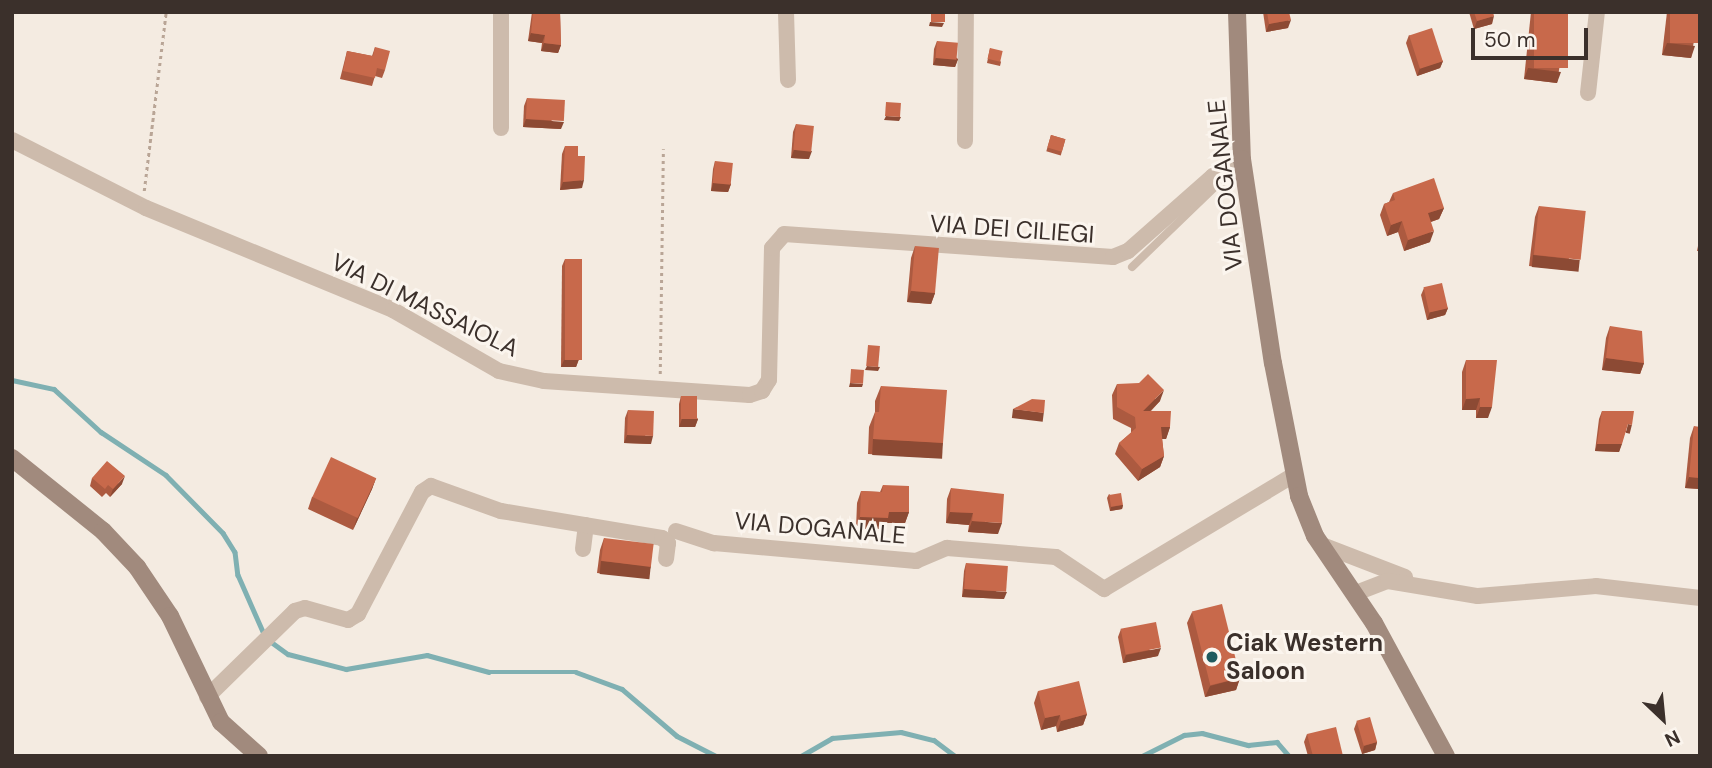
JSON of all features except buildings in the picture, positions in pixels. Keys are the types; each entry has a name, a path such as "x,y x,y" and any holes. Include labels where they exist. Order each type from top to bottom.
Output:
{"main road":[{"name":"VIA DOGANALE","path":"1237,12 1243,165 1294,475 1307,519 1356,593 1446,756"},
{"path":"12,458 96,525 137,567 170,616 207,697 226,728 258,756"}],"street":[{"path":"500,12 500,128"},
{"path":"786,12 788,80"},
{"path":"965,142 966,12"},
{"path":"1588,93 1597,12"},
{"name":"VIA DI MASSAIOLA","path":"12,140 146,208 393,310 499,371 544,381 750,394 765,388 770,370 772,248 787,234"},
{"name":"VIA DEI CILIEGI","path":"787,234 1113,257 1128,251 1213,176 1243,165"},
{"name":"VIA DOGANALE","path":"676,531 714,543 916,561 947,548 1056,557 1104,589 1294,475"},
{"path":"207,697 284,619 302,608 348,620 358,614 422,492 431,486 501,511 664,539 666,559"},
{"path":"583,549 586,525"},
{"path":"1322,545 1430,587"},
{"path":"1356,593 1388,581 1488,596 1595,586 1700,598"}],"lane":[{"path":"1132,267 1217,185 1243,165"}],"path":[{"path":"146,208 144,192 166,12"},
{"path":"660,389 663,149"}],"waterway":[{"path":"12,380 54,389 101,432 166,475 223,533 235,552 238,575 264,634"},
{"path":"270,641 288,654 346,669 427,655 489,672 576,672 622,689 677,736 716,756"},
{"path":"801,756 832,738 901,732 934,740 955,756"},
{"path":"1142,756 1184,735 1202,733 1248,745 1277,742 1289,756"}],"place":[{"name":"Ciak Western Saloon","path":"1212,657"}]}
